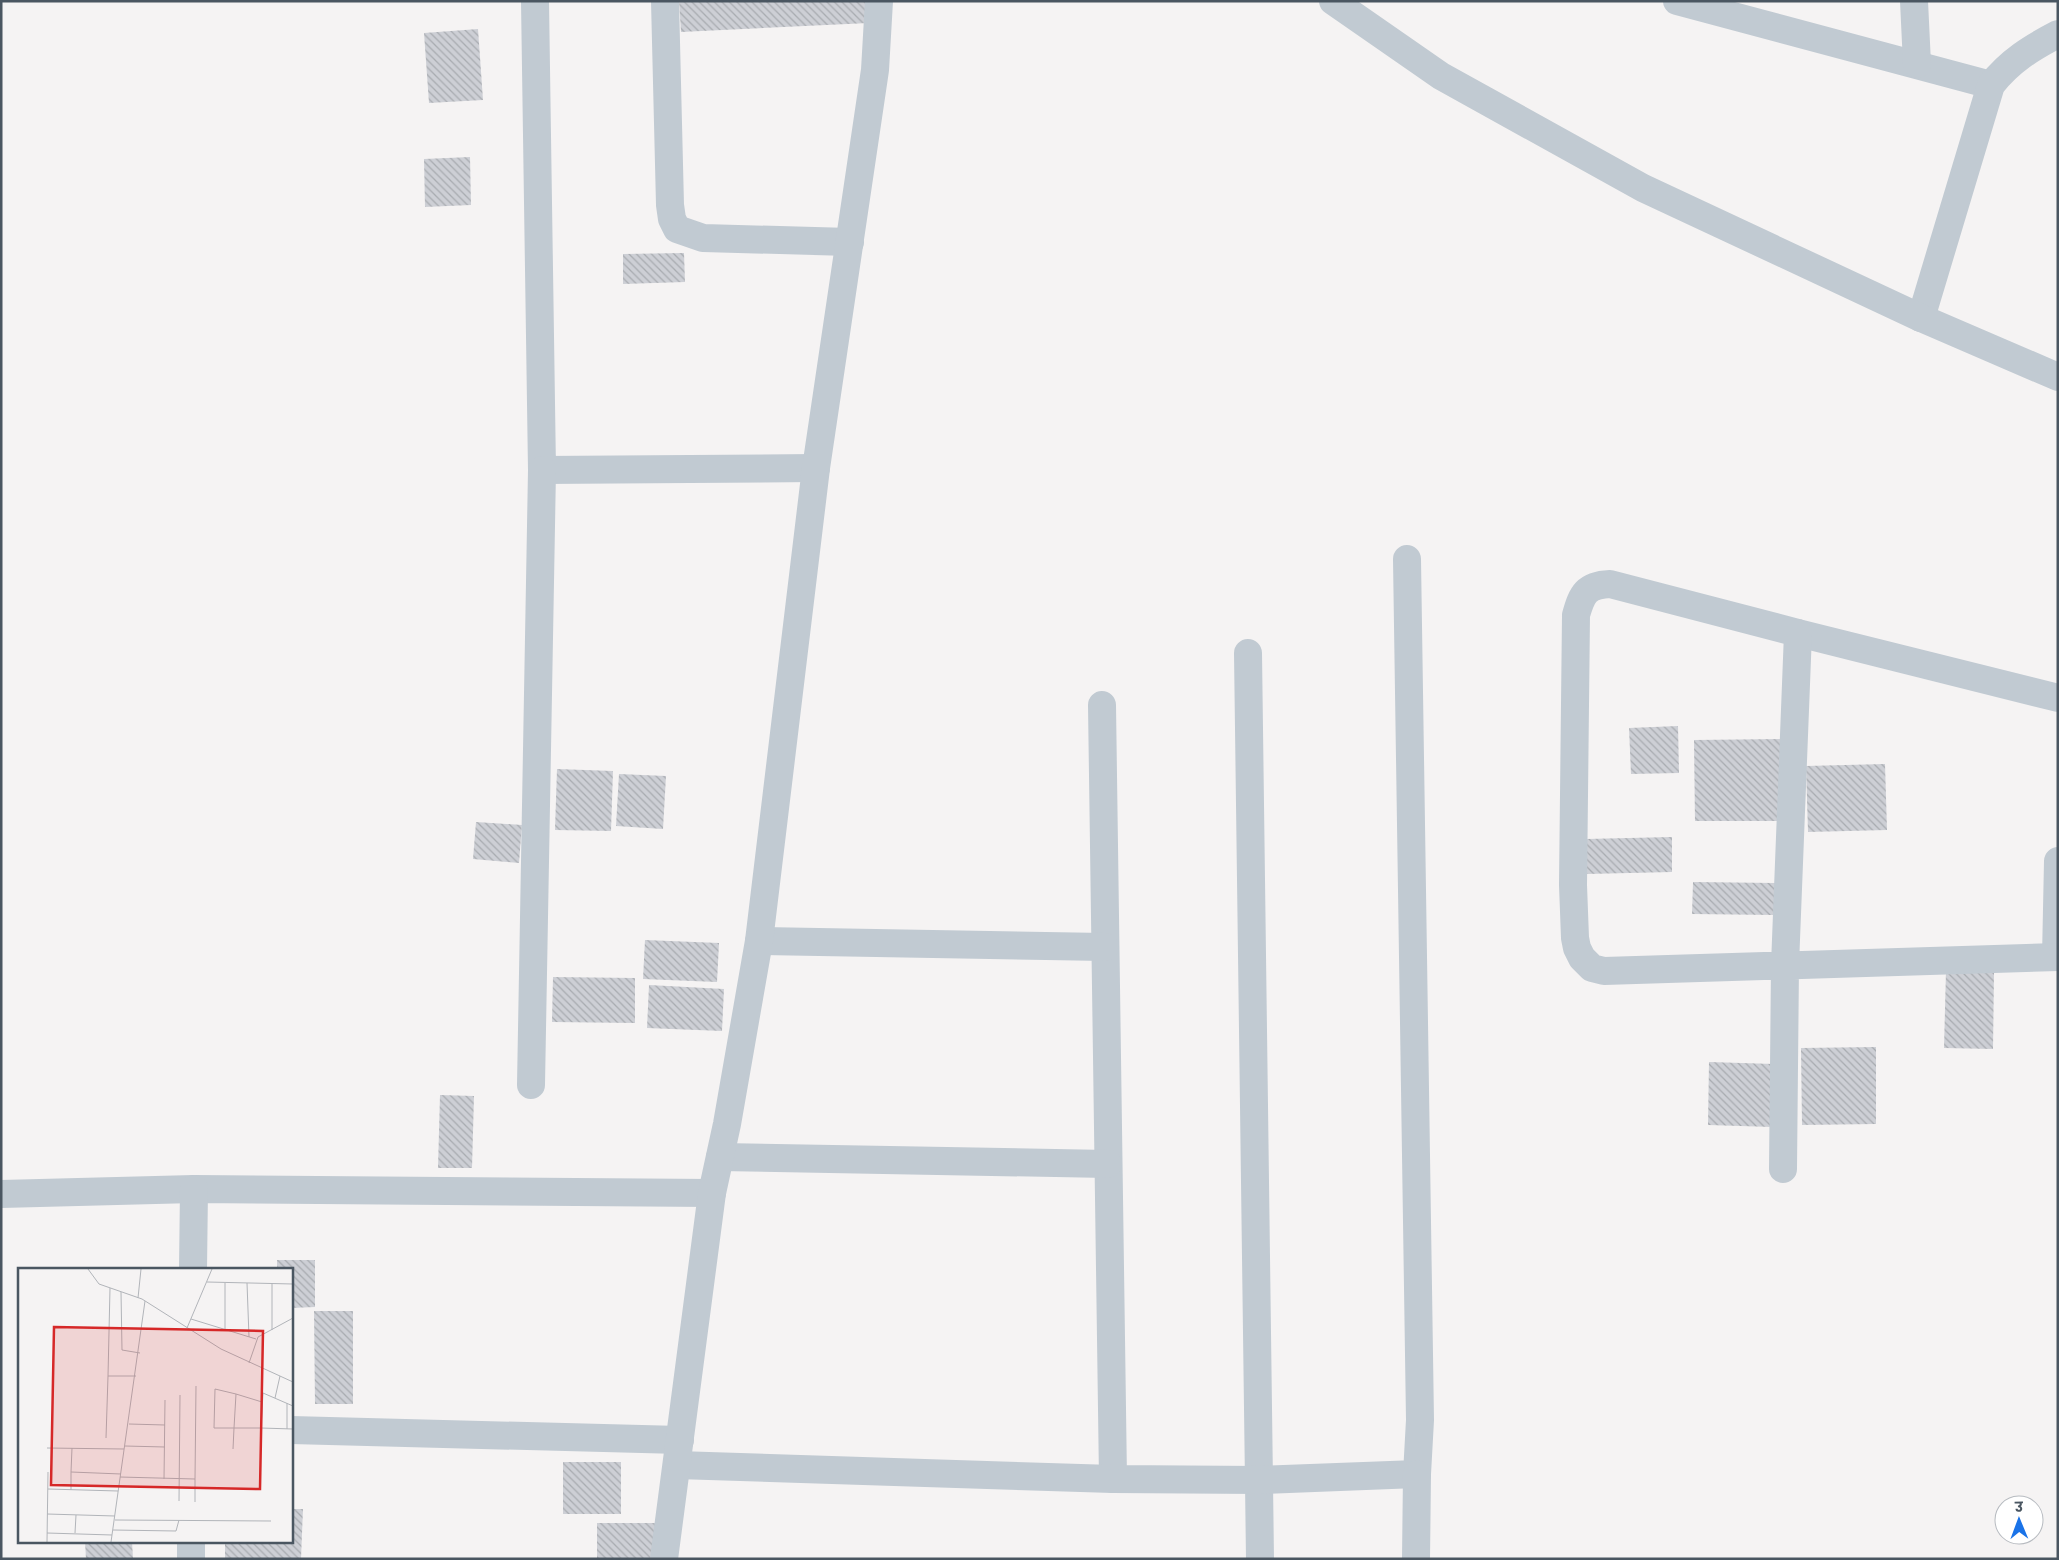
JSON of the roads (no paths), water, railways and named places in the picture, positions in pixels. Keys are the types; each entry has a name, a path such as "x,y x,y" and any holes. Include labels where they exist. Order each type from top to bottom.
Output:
{"street":[{"path":"531,1085 542,470 535,1"},
{"path":"665,1 670,205 672,218 677,229 703,238 850,242"},
{"path":"664,1559 712,1194 759,941 816,468 875,70 879,1"},
{"path":"1333,1 1441,76 1643,188 1920,318 2058,376"},
{"path":"1914,1 1917,64"},
{"path":"1684,2 1991,84"},
{"path":"1920,318 1991,84 2005,68 2032,47 2058,34"},
{"path":"542,470 816,468"},
{"path":"1407,560 1420,1420 1416,1559"},
{"path":"2058,698 1610,584 1594,586 1580,599 1576,615 1573,885 1575,938 1582,958 1592,968 1604,971 2057,956 2058,861"},
{"path":"1784,1169 1785,966 1798,633"},
{"path":"1248,653 1260,1559"},
{"path":"1102,704 1113,1479"},
{"path":"759,941 1105,947"},
{"path":"720,1157 1108,1164"},
{"path":"1,1194 194,1189 712,1194"},
{"path":"193,1268 194,1189"},
{"path":"292,1430 1113,1479 1260,1480 1417,1474"},
{"path":"191,1559 192,1542"}]}
